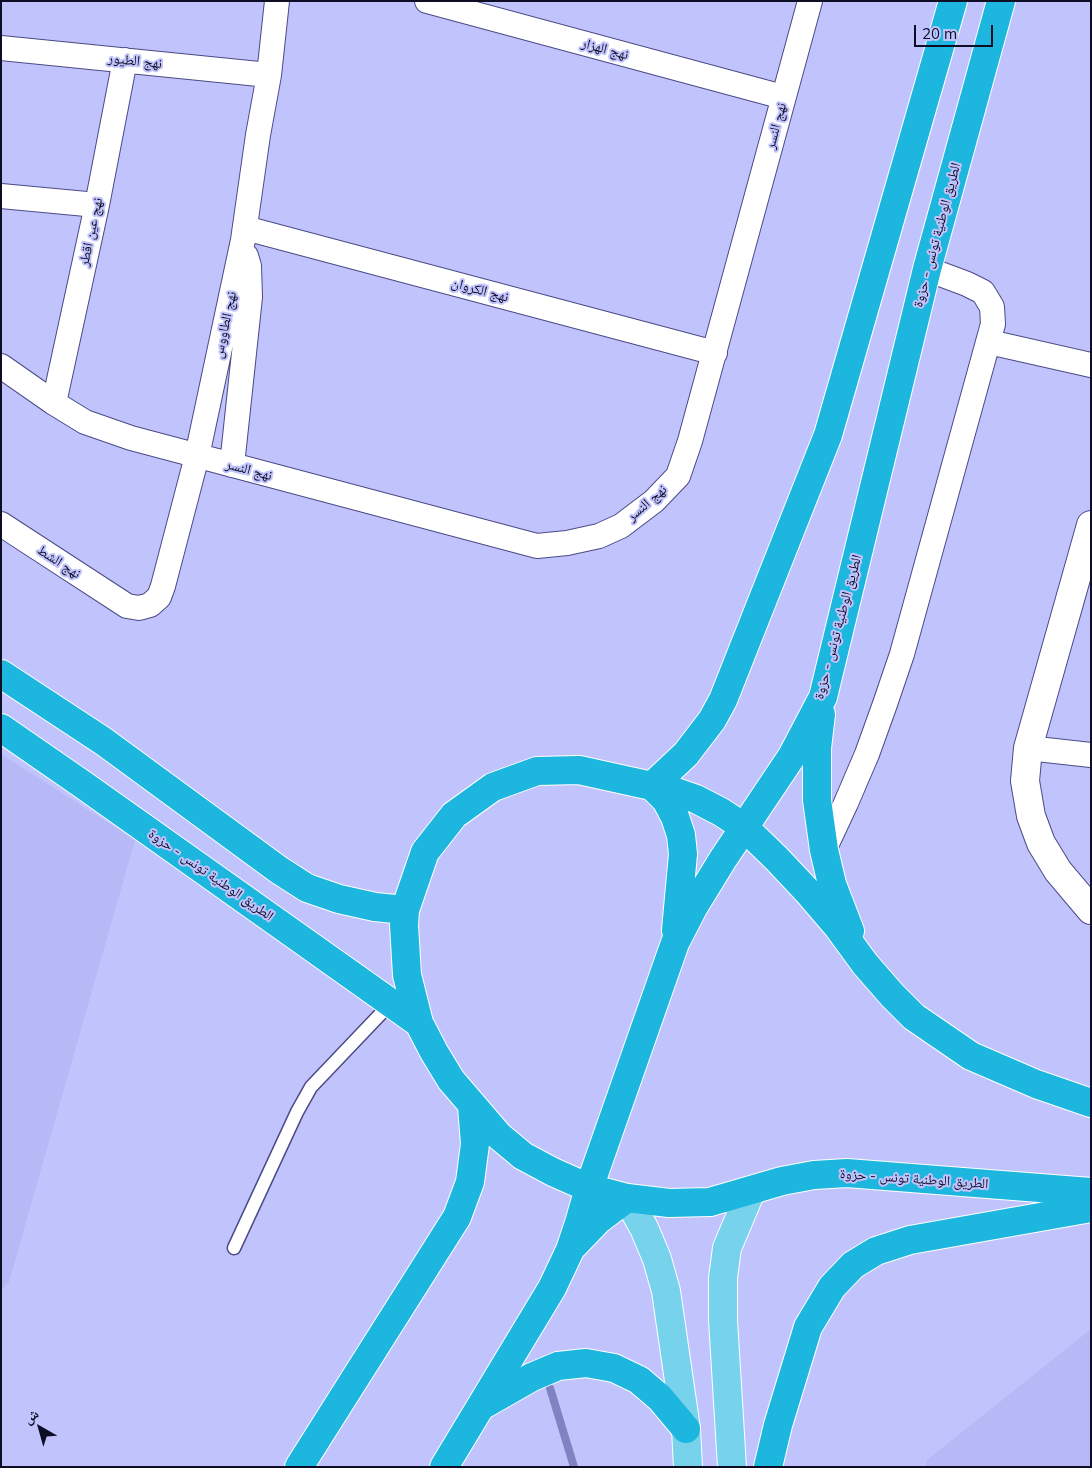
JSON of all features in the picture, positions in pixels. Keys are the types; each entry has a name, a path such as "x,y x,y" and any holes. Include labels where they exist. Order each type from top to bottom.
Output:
{"highway":[{"path":"652,786 686,754 712,720 723,700 828,435 953,1"},
{"name":"الطريق الوطنية تونس - حزوة","path":"675,943 693,908 792,756 823,697 927,269 1001,1"},
{"path":"1,674 104,741 279,870 307,888 339,899 375,907 405,910"},
{"path":"823,697 817,748 817,791 824,850 832,884 843,916 865,964"},
{"name":"الطريق الوطنية تونس - حزوة","path":"1,728 419,1023 451,1080 499,1136 523,1156 588,1188 627,1198 669,1203 710,1202 782,1181 806,1176 847,1172 1091,1192"},
{"path":"419,1023 407,975 404,925 405,910 425,852 454,815 493,787 537,771 580,770 670,790 696,799 721,812 744,827 777,858 838,927 865,964 914,1017 971,1056 1036,1084 1091,1103"},
{"path":"444,1467 552,1288 570,1250 588,1188 675,943 683,854 681,835 675,817 666,800 652,786"},
{"path":"299,1467 457,1217 470,1182 475,1144 472,1106"},
{"path":"570,1250 598,1220 627,1198"},
{"path":"768,1467 808,1327 832,1287 853,1265 876,1251 910,1240 1091,1208"},
{"path":"480,1407 532,1377 558,1366 586,1363 614,1368 639,1380 660,1398 686,1429"}],"main road":[{"path":"732,1467 724,1320 724,1278 727,1248 751,1191"},
{"path":"627,1198 644,1228 657,1259 666,1291 686,1429 688,1467"}],"street":[{"name":"نهج الطاووس","path":"117,600 127,606 139,608 150,605 159,597 163,586 197,456 244,234 258,135 269,75 277,1"},
{"name":"نهج الهزار","path":"427,1 784,97"},
{"name":"نهج النسر","path":"1,366 85,422 131,438 537,546 567,543 599,536 621,526 654,501 678,476 715,353 810,1"},
{"name":"نهج الطيور","path":"1,48 269,75"},
{"name":"نهج عين اقطر","path":"54,403 126,60"},
{"path":"1,196 97,205"},
{"path":"232,465 250,297 249,266 244,234"},
{"name":"نهج الكروان","path":"244,234 715,353"},
{"path":"824,850 866,754 902,654 993,324 992,307 983,292 927,269"},
{"path":"989,342 1091,365"},
{"name":"نهج الشط","path":"1,524 117,600"},
{"path":"1091,525 1086,560 1028,748 1025,781 1031,816 1041,843 1058,871 1091,910"},
{"path":"1028,748 1091,755"}],"lane":[{"path":"234,1248 297,1112 311,1087 391,1003"}],"shaded area":[{"path":"1,754 135,840 9,1282 1,1291"},
{"path":"1091,1329 1091,1467 925,1467 927,1460"}],"waterway":[{"path":"550,1388 574,1467"}]}
